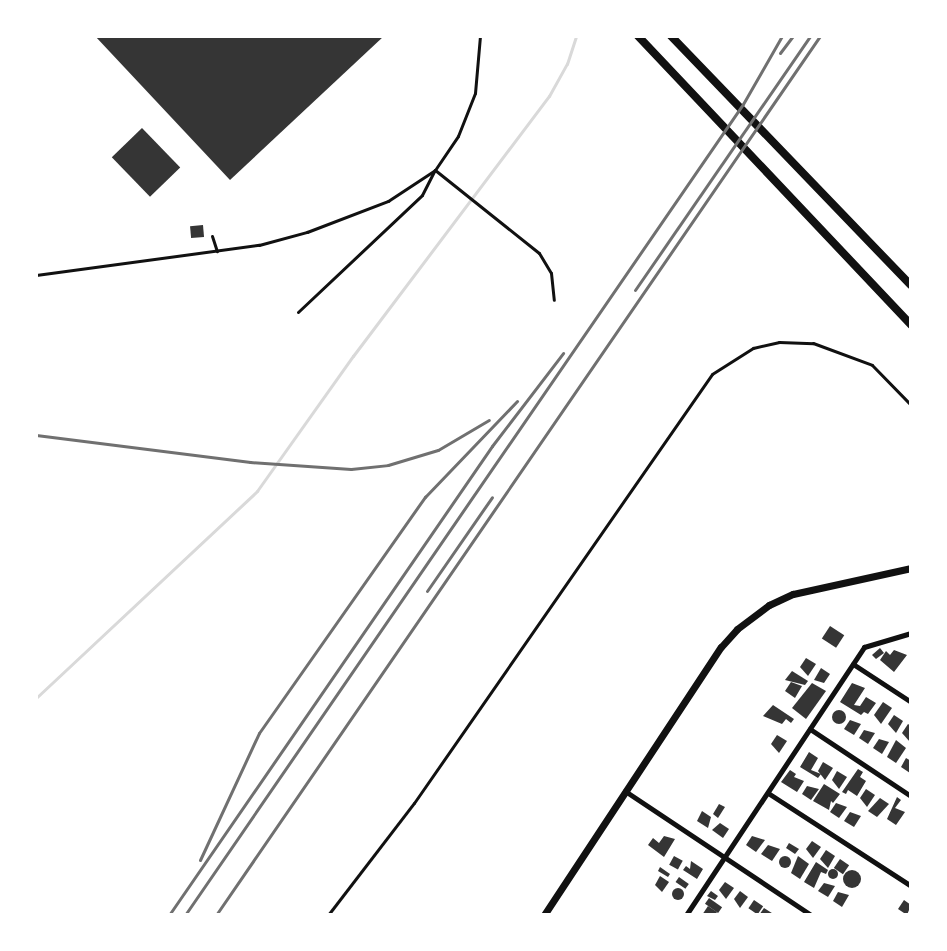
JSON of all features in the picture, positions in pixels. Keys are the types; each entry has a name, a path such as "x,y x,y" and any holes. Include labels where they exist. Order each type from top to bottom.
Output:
{"main road":[{"path":"638,36 911,325"},
{"path":"671,36 911,285"}],"street":[{"path":"544,915 721,647 746,621 793,594 911,568"},
{"path":"686,915 853,664 870,643 911,633"},
{"path":"853,664 911,702"},
{"path":"810,729 911,796"},
{"path":"625,791 811,915"},
{"path":"768,793 911,886"}],"lane":[{"path":"298,312 422,195 470,111 480,36"},
{"path":"435,170 453,188 547,262 554,300"},
{"path":"36,275 217,252 307,232 388,201 435,170"},
{"path":"212,236 217,252"},
{"path":"327,915 414,803 712,374 753,348 779,342 813,343 872,365 911,405"}],"building":[{"path":"95,36 384,36 230,180"},
{"path":"142,128 180,168 150,197 112,157"},
{"path":"203,225 204,237 191,238 190,226"},
{"path":"830,626 844,635 836,648 822,639"},
{"path":"880,648 884,653 876,659 872,655"},
{"path":"894,650 907,655 894,672 880,660 886,651 890,655"},
{"path":"806,658 816,664 808,676 800,667"},
{"path":"821,668 830,674 824,683 814,680"},
{"path":"792,671 808,681 805,685 785,680"},
{"path":"791,682 802,686 795,698 785,691"},
{"path":"812,683 826,691 806,719 792,708"},
{"path":"852,683 865,688 854,705 860,706 866,697 876,703 868,714 864,712 861,715 840,702"},
{"path":"883,702 892,708 881,724 874,715"},
{"path":"773,705 794,719 791,723 786,719 782,724 763,716"},
{"path":"839,710 844,712 846,717 844,722 839,724 834,722 832,717 834,712"},
{"path":"894,715 903,721 896,733 888,724"},
{"path":"850,720 861,724 854,735 844,729"},
{"path":"908,724 911,726 910,742 902,733"},
{"path":"864,730 875,733 868,744 859,738"},
{"path":"777,735 787,741 779,753 771,744"},
{"path":"879,739 889,742 882,754 873,748"},
{"path":"896,740 906,748 896,763 887,757"},
{"path":"809,752 818,758 811,770 821,774 818,778 800,767"},
{"path":"906,758 911,761 910,773 901,767"},
{"path":"823,762 833,768 825,780 818,771"},
{"path":"858,769 863,772 860,777 866,781 857,796 848,790 846,794 842,792"},
{"path":"790,770 796,774 794,777 804,781 797,792 781,782"},
{"path":"837,771 847,777 839,789 832,780"},
{"path":"824,784 840,794 833,803 831,801 829,810 813,801"},
{"path":"807,786 819,789 811,800 802,794"},
{"path":"866,789 875,795 867,807 860,798"},
{"path":"897,797 901,800 895,808 905,812 896,825 887,819"},
{"path":"880,798 889,804 877,817 868,811"},
{"path":"836,803 847,807 839,818 830,812"},
{"path":"719,804 725,807 718,818 713,814"},
{"path":"702,811 711,817 708,828 697,821"},
{"path":"850,812 861,816 854,827 844,821"},
{"path":"720,823 729,829 723,838 712,830"},
{"path":"664,836 675,839 664,857 648,845 653,838 659,843"},
{"path":"752,836 765,840 756,852 746,845"},
{"path":"812,841 821,847 813,858 806,849"},
{"path":"789,843 799,849 795,854 786,848"},
{"path":"768,845 780,849 772,861 761,854"},
{"path":"826,850 835,856 828,868 820,859"},
{"path":"674,856 683,861 678,870 669,865"},
{"path":"787,856 790,857 790,867 783,868 780,867 779,860 780,857"},
{"path":"798,856 809,864 800,879 791,873"},
{"path":"840,859 849,865 843,874 834,868"},
{"path":"691,861 703,869 697,879 683,870 686,866 690,869"},
{"path":"816,862 828,870 826,874 821,872 814,888 804,882"},
{"path":"660,867 670,874 668,877 658,871"},
{"path":"833,869 838,874 833,879 828,874"},
{"path":"852,870 858,873 861,879 858,885 852,888 846,885 843,879 846,873"},
{"path":"660,876 669,882 662,892 655,885"},
{"path":"679,877 689,884 685,889 676,882"},
{"path":"725,882 734,888 726,899 719,890"},
{"path":"824,883 835,886 828,897 818,891"},
{"path":"680,888 684,894 680,900 676,900 672,892"},
{"path":"711,891 718,896 715,900 707,896"},
{"path":"740,891 748,897 740,908 734,899"},
{"path":"838,892 849,895 842,907 833,901"},
{"path":"709,898 722,907 718,913 705,904"},
{"path":"754,900 763,906 758,914 748,908"},
{"path":"904,900 911,905 907,915 898,909"},
{"path":"708,906 717,912 715,915 702,915"},
{"path":"764,908 775,915 759,915"}],"waterway":[{"path":"36,698 257,491 353,356 549,96 567,64 576,36"}],"railway":[{"path":"185,915 743,104 782,36"},
{"path":"780,53 793,36"},
{"path":"635,290 810,36"},
{"path":"216,915 820,36"},
{"path":"169,915 492,446 563,353"},
{"path":"200,860 259,733 425,497 517,401"},
{"path":"36,435 250,462 351,469 388,465 438,450 489,420"},
{"path":"427,591 492,497"}]}
